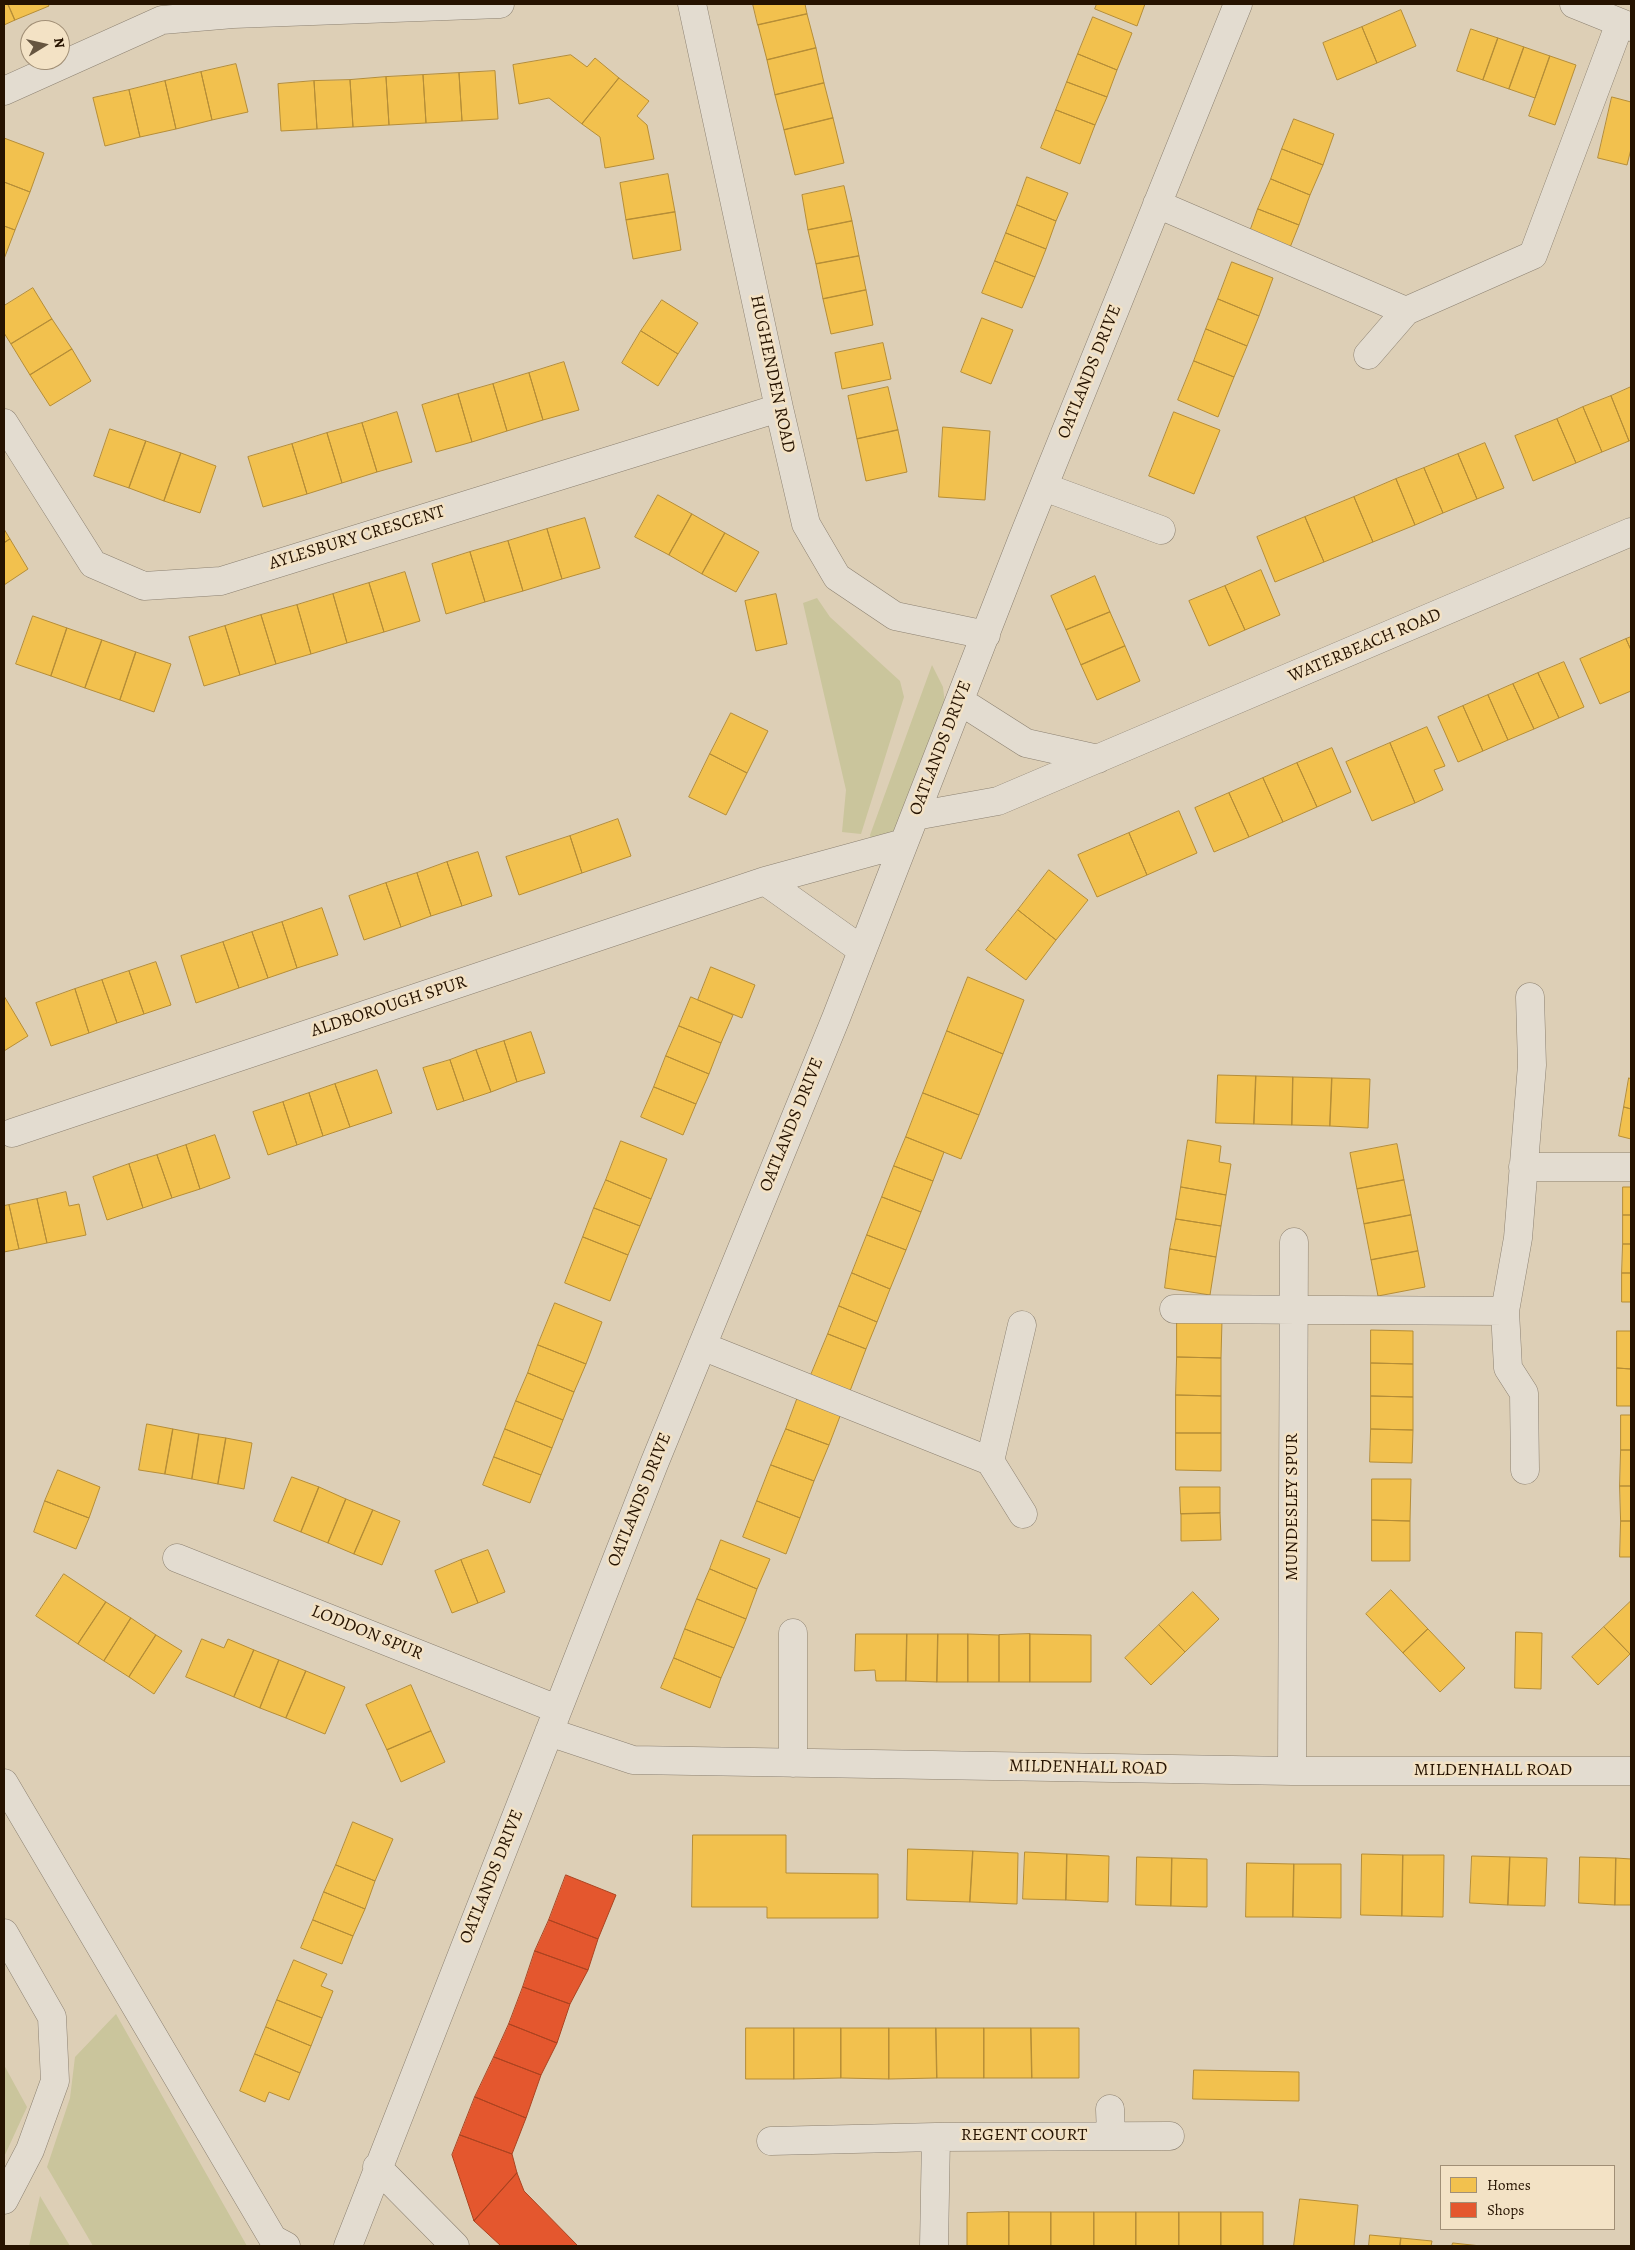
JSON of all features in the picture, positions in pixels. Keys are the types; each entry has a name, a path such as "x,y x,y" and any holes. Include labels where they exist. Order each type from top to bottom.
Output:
{"street":[{"path":"4,91 162,20 233,14 500,4"},
{"name":"HUGHENDEN ROAD","path":"692,4 779,408 806,524 837,577 895,616 986,635"},
{"name":"OATLANDS DRIVE","path":"348,2246 377,2167 553,1720 702,1346 836,1018 1044,487 1238,4"},
{"path":"1368,355 1406,311 1533,255 1626,25 1574,4"},
{"path":"1157,204 1406,311"},
{"name":"AYLESBURY CRESCENT","path":"4,423 93,564 144,586 221,581 779,408"},
{"path":"1044,487 1161,530"},
{"name":"WATERBEACH ROAD","path":"915,816 998,801 1631,532"},
{"path":"960,701 1026,743 1098,759"},
{"name":"ALDBOROUGH SPUR","path":"12,1133 765,881 904,843"},
{"path":"765,881 862,950"},
{"path":"1524,1470 1524,1393 1508,1368 1505,1311 1518,1238 1532,1065 1530,997"},
{"path":"1523,1167 1631,1167"},
{"name":"MUNDESLEY SPUR","path":"1292,1771 1294,1242"},
{"path":"1174,1309 1505,1311"},
{"path":"990,1461 1022,1325"},
{"path":"702,1346 990,1461 1023,1514"},
{"name":"LODDON SPUR","path":"176,1558 553,1720"},
{"path":"792,1633 793,1763"},
{"name":"MILDENHALL ROAD","path":"553,1720 633,1760 1292,1771 1631,1772"},
{"path":"4,1783 274,2239 286,2246"},
{"path":"4,1932 52,2017 55,2081 30,2150 4,2200"},
{"name":"REGENT COURT","path":"1110,2109 1111,2136"},
{"name":"REGENT COURT","path":"771,2141 936,2137 1170,2136"},
{"name":"REGENT COURT","path":"934,2246 936,2137"},
{"path":"377,2167 455,2246"}],"shaded area":[{"path":"817,598 830,617 900,681 904,697 861,834 842,832 846,790 803,603"},
{"path":"932,665 943,687 945,704 902,821 890,836 872,845 870,835"},
{"path":"116,2014 247,2246 93,2246 47,2167 70,2098 75,2057"},
{"path":"4,2065 27,2107 4,2157"},
{"path":"40,2196 70,2246 29,2246"}],"building: Homes":[{"path":"4,4 8,4 15,20 4,25"},
{"path":"8,4 48,4 49,6 15,20"},
{"path":"753,4 805,4 807,14 758,25"},
{"path":"1097,4 1145,4 1137,26 1095,9"},
{"path":"1401,10 1416,46 1377,63 1362,27"},
{"path":"807,14 816,48 767,60 758,25"},
{"path":"1093,17 1132,33 1117,70 1078,54"},
{"path":"1362,27 1377,63 1337,80 1323,43"},
{"path":"1471,29 1498,38 1483,80 1457,71"},
{"path":"1498,38 1524,47 1509,89 1483,80"},
{"path":"1524,47 1550,56 1535,98 1509,89"},
{"path":"816,48 824,83 775,95 767,60"},
{"path":"1078,54 1117,70 1107,97 1067,82"},
{"path":"571,55 587,67 595,58 619,78 582,124 549,98 519,104 513,65"},
{"path":"1550,56 1576,65 1555,125 1529,116"},
{"path":"236,64 248,112 212,120 201,72"},
{"path":"495,71 498,119 462,121 459,73"},
{"path":"201,72 212,120 176,129 165,81"},
{"path":"459,73 462,121 426,123 423,75"},
{"path":"423,75 426,123 389,125 386,77"},
{"path":"386,77 389,125 353,127 350,80"},
{"path":"619,78 649,101 637,116 647,125 654,159 605,168 600,137 582,124"},
{"path":"350,80 353,127 317,129 314,81"},
{"path":"165,81 176,129 140,137 129,90"},
{"path":"314,81 317,129 281,131 278,84"},
{"path":"1067,82 1107,97 1095,125 1056,110"},
{"path":"824,83 833,118 784,130 775,95"},
{"path":"129,90 140,137 105,146 93,98"},
{"path":"1612,97 1631,102 1631,149 1627,165 1598,158"},
{"path":"1056,110 1095,125 1080,164 1041,148"},
{"path":"833,118 844,163 795,175 784,130"},
{"path":"1294,119 1334,134 1323,165 1282,149"},
{"path":"4,138 44,153 30,192 4,182"},
{"path":"1282,149 1323,165 1310,195 1271,179"},
{"path":"668,174 675,212 626,220 620,183"},
{"path":"1027,177 1068,193 1056,221 1017,205"},
{"path":"1271,179 1310,195 1299,225 1258,209"},
{"path":"4,182 30,192 15,230 4,226"},
{"path":"844,186 852,221 808,230 802,195"},
{"path":"1017,205 1056,221 1046,249 1006,233"},
{"path":"1258,209 1299,225 1287,255 1247,240"},
{"path":"675,212 681,250 633,259 626,220"},
{"path":"852,221 859,256 816,264 808,230"},
{"path":"4,226 15,230 4,259"},
{"path":"1006,233 1046,249 1035,277 995,261"},
{"path":"859,256 866,290 823,299 816,264"},
{"path":"995,261 1035,277 1022,308 982,293"},
{"path":"1232,262 1273,278 1259,316 1218,299"},
{"path":"33,288 52,319 11,344 4,333 4,306"},
{"path":"866,290 873,325 831,334 823,299"},
{"path":"1218,299 1259,316 1247,346 1206,329"},
{"path":"662,300 698,323 678,354 641,331"},
{"path":"982,318 1013,330 991,384 961,372"},
{"path":"52,319 72,349 30,375 11,344"},
{"path":"1206,329 1247,346 1234,377 1194,361"},
{"path":"641,331 678,354 658,386 622,363"},
{"path":"883,343 891,379 842,389 835,353"},
{"path":"72,349 91,381 50,406 30,375"},
{"path":"1194,361 1234,377 1218,417 1178,400"},
{"path":"564,362 579,410 543,420 529,373"},
{"path":"529,373 543,420 507,431 493,384"},
{"path":"493,384 507,431 472,442 458,394"},
{"path":"888,387 898,430 857,439 848,396"},
{"path":"1631,387 1631,440 1629,441 1611,396"},
{"path":"458,394 472,442 436,452 422,405"},
{"path":"1611,396 1629,441 1602,452 1583,407"},
{"path":"1583,407 1602,452 1576,463 1557,419"},
{"path":"397,412 412,462 377,472 362,423"},
{"path":"1174,412 1220,430 1194,494 1149,476"},
{"path":"1557,419 1576,463 1533,481 1515,436"},
{"path":"362,423 377,472 342,483 327,433"},
{"path":"943,427 990,431 985,500 939,497"},
{"path":"110,429 146,441 129,488 94,476"},
{"path":"898,430 907,472 866,481 857,439"},
{"path":"327,433 342,483 307,494 292,444"},
{"path":"146,441 181,453 164,501 129,488"},
{"path":"1485,443 1504,488 1477,499 1458,454"},
{"path":"292,444 307,494 263,507 248,457"},
{"path":"181,453 216,466 200,513 164,501"},
{"path":"1458,454 1477,499 1443,513 1424,468"},
{"path":"1424,468 1443,513 1415,525 1396,479"},
{"path":"1396,479 1415,525 1373,542 1354,497"},
{"path":"658,495 692,514 669,555 635,537"},
{"path":"1354,497 1373,542 1324,562 1305,517"},
{"path":"692,514 725,533 702,574 669,555"},
{"path":"1305,517 1324,562 1275,582 1257,537"},
{"path":"585,518 600,568 562,579 547,529"},
{"path":"4,529 10,539 4,543"},
{"path":"547,529 562,579 523,591 508,541"},
{"path":"725,533 759,552 736,592 702,574"},
{"path":"10,539 28,569 4,585 4,543"},
{"path":"508,541 523,591 485,602 470,552"},
{"path":"470,552 485,602 446,614 432,564"},
{"path":"1261,570 1280,615 1245,630 1225,586"},
{"path":"405,572 420,621 384,632 369,583"},
{"path":"1095,576 1110,612 1066,630 1051,596"},
{"path":"369,583 384,632 347,643 333,594"},
{"path":"1225,586 1245,630 1209,646 1189,601"},
{"path":"333,594 347,643 311,654 297,605"},
{"path":"776,594 787,644 756,651 745,601"},
{"path":"297,605 311,654 276,664 261,615"},
{"path":"1110,612 1125,646 1081,665 1066,630"},
{"path":"261,615 276,664 240,675 225,626"},
{"path":"33,616 67,628 51,676 16,664"},
{"path":"225,626 240,675 204,686 189,637"},
{"path":"67,628 102,640 85,688 51,676"},
{"path":"1631,637 1631,650 1626,639"},
{"path":"1626,639 1631,650 1631,691 1600,704 1580,659"},
{"path":"102,640 136,652 120,700 85,688"},
{"path":"1125,646 1140,681 1097,700 1081,665"},
{"path":"136,652 171,664 154,712 120,700"},
{"path":"1564,662 1584,707 1559,718 1538,673"},
{"path":"1538,673 1559,718 1534,729 1513,684"},
{"path":"1513,684 1534,729 1508,740 1488,695"},
{"path":"1488,695 1508,740 1483,751 1463,706"},
{"path":"1463,706 1483,751 1458,762 1438,717"},
{"path":"731,713 768,731 747,773 710,754"},
{"path":"1427,727 1445,766 1434,770 1443,790 1415,803 1390,743"},
{"path":"1390,743 1415,803 1372,821 1346,762"},
{"path":"1332,748 1351,792 1317,807 1297,763"},
{"path":"710,754 747,773 726,815 689,797"},
{"path":"1297,763 1317,807 1283,822 1263,778"},
{"path":"1263,778 1283,822 1249,837 1229,793"},
{"path":"1229,793 1249,837 1214,852 1195,808"},
{"path":"1179,811 1197,853 1147,875 1129,833"},
{"path":"618,819 631,856 582,873 570,836"},
{"path":"1129,833 1147,875 1097,897 1078,855"},
{"path":"570,836 582,873 519,895 506,857"},
{"path":"478,852 492,896 462,906 447,862"},
{"path":"447,862 462,906 431,916 417,873"},
{"path":"1049,870 1088,900 1056,940 1018,910"},
{"path":"417,873 431,916 401,927 386,883"},
{"path":"386,883 401,927 364,940 349,896"},
{"path":"322,908 338,955 297,968 282,922"},
{"path":"1018,910 1056,940 1026,980 986,950"},
{"path":"282,922 297,968 268,978 252,932"},
{"path":"252,932 268,978 239,988 223,942"},
{"path":"223,942 239,988 196,1003 181,956"},
{"path":"156,962 171,1005 144,1014 129,971"},
{"path":"711,967 755,985 742,1018 698,1000"},
{"path":"129,971 144,1014 117,1023 102,980"},
{"path":"968,977 1024,1000 1003,1054 947,1031"},
{"path":"102,980 117,1023 89,1033 75,989"},
{"path":"75,989 89,1033 51,1046 36,1003"},
{"path":"4,996 28,1036 4,1051"},
{"path":"691,997 733,1015 721,1043 679,1026"},
{"path":"679,1026 721,1043 709,1074 666,1056"},
{"path":"947,1031 1003,1054 979,1115 923,1093"},
{"path":"531,1032 545,1073 517,1082 504,1041"},
{"path":"504,1041 517,1082 491,1092 476,1050"},
{"path":"476,1050 491,1092 464,1101 450,1060"},
{"path":"666,1056 709,1074 696,1104 654,1087"},
{"path":"450,1060 464,1101 437,1110 423,1068"},
{"path":"377,1070 392,1113 350,1127 335,1084"},
{"path":"1218,1075 1256,1076 1254,1124 1216,1123"},
{"path":"1256,1076 1293,1077 1292,1125 1254,1124"},
{"path":"1293,1077 1332,1078 1330,1126 1292,1125"},
{"path":"1332,1078 1370,1079 1368,1128 1330,1126"},
{"path":"1629,1078 1631,1079 1631,1109 1624,1107"},
{"path":"335,1084 350,1127 323,1136 309,1093"},
{"path":"654,1087 696,1104 683,1135 641,1117"},
{"path":"309,1093 323,1136 297,1145 283,1102"},
{"path":"923,1093 979,1115 961,1159 906,1137"},
{"path":"283,1102 297,1145 268,1155 253,1112"},
{"path":"1624,1107 1631,1109 1631,1139 1619,1136"},
{"path":"215,1135 230,1178 200,1189 186,1145"},
{"path":"906,1137 944,1152 933,1181 894,1166"},
{"path":"1188,1140 1221,1146 1219,1162 1231,1164 1226,1195 1181,1187"},
{"path":"621,1141 667,1159 651,1199 606,1180"},
{"path":"1397,1144 1404,1180 1357,1189 1350,1153"},
{"path":"186,1145 200,1189 172,1198 157,1155"},
{"path":"157,1155 172,1198 143,1208 129,1164"},
{"path":"129,1164 143,1208 107,1220 93,1177"},
{"path":"894,1166 933,1181 921,1212 882,1197"},
{"path":"606,1180 651,1199 640,1226 594,1208"},
{"path":"1404,1180 1411,1215 1364,1224 1357,1189"},
{"path":"1181,1187 1226,1195 1221,1226 1176,1219"},
{"path":"1623,1187 1631,1187 1631,1215 1623,1215"},
{"path":"66,1192 69,1206 79,1204 86,1235 47,1243 37,1199"},
{"path":"882,1197 921,1212 906,1250 867,1235"},
{"path":"37,1199 47,1243 19,1249 9,1205"},
{"path":"9,1205 19,1249 4,1252 4,1206"},
{"path":"594,1208 640,1226 628,1255 583,1237"},
{"path":"1411,1215 1418,1251 1371,1260 1364,1224"},
{"path":"1623,1215 1631,1215 1631,1244 1623,1244"},
{"path":"1176,1219 1221,1226 1216,1257 1170,1249"},
{"path":"867,1235 906,1250 890,1289 852,1273"},
{"path":"583,1237 628,1255 610,1301 565,1283"},
{"path":"1623,1244 1631,1244 1631,1273 1622,1273"},
{"path":"1170,1249 1216,1257 1210,1295 1165,1288"},
{"path":"1418,1251 1425,1287 1378,1296 1371,1260"},
{"path":"852,1273 890,1289 877,1322 839,1306"},
{"path":"1622,1273 1631,1273 1631,1302 1622,1302"},
{"path":"555,1303 602,1322 586,1364 538,1345"},
{"path":"839,1306 877,1322 866,1349 828,1334"},
{"path":"1177,1319 1222,1320 1221,1358 1177,1357"},
{"path":"1371,1330 1413,1331 1413,1364 1371,1363"},
{"path":"1617,1331 1631,1331 1631,1369 1617,1368"},
{"path":"828,1334 866,1349 850,1391 811,1375"},
{"path":"538,1345 586,1364 574,1392 528,1373"},
{"path":"1177,1357 1221,1358 1221,1396 1176,1395"},
{"path":"1371,1363 1413,1364 1413,1397 1371,1396"},
{"path":"1617,1368 1631,1369 1631,1406 1617,1406"},
{"path":"528,1373 574,1392 563,1420 516,1401"},
{"path":"799,1394 842,1411 829,1445 786,1429"},
{"path":"1176,1395 1221,1396 1221,1433 1176,1433"},
{"path":"1371,1396 1413,1397 1413,1430 1371,1429"},
{"path":"516,1401 563,1420 552,1448 505,1429"},
{"path":"1621,1415 1631,1415 1631,1450 1621,1450"},
{"path":"147,1424 173,1429 165,1474 139,1470"},
{"path":"173,1429 199,1434 192,1479 165,1474"},
{"path":"505,1429 552,1448 541,1475 494,1457"},
{"path":"786,1429 829,1445 814,1481 771,1465"},
{"path":"1371,1429 1413,1430 1412,1463 1370,1462"},
{"path":"1176,1433 1221,1433 1221,1471 1176,1470"},
{"path":"199,1434 226,1438 218,1484 192,1479"},
{"path":"226,1438 252,1443 244,1489 218,1484"},
{"path":"1621,1450 1631,1450 1631,1486 1620,1486"},
{"path":"494,1457 541,1475 530,1503 483,1485"},
{"path":"771,1465 814,1481 800,1518 757,1501"},
{"path":"58,1470 100,1487 89,1518 45,1501"},
{"path":"292,1477 319,1487 301,1532 274,1521"},
{"path":"1372,1479 1411,1479 1410,1521 1372,1520"},
{"path":"1620,1486 1631,1486 1631,1521 1621,1521"},
{"path":"319,1487 346,1499 328,1543 301,1532"},
{"path":"1180,1487 1220,1487 1220,1513 1181,1514"},
{"path":"346,1499 373,1510 354,1554 328,1543"},
{"path":"45,1501 89,1518 76,1549 34,1532"},
{"path":"757,1501 800,1518 786,1554 743,1537"},
{"path":"373,1510 400,1521 382,1565 354,1554"},
{"path":"1220,1513 1221,1540 1181,1541 1181,1514"},
{"path":"1372,1520 1410,1521 1410,1561 1372,1561"},
{"path":"1621,1521 1631,1521 1631,1557 1620,1557"},
{"path":"721,1540 770,1559 757,1589 710,1569"},
{"path":"488,1550 505,1592 478,1603 461,1560"},
{"path":"461,1560 478,1603 452,1613 435,1571"},
{"path":"710,1569 757,1589 746,1619 697,1599"},
{"path":"64,1574 106,1602 78,1644 36,1616"},
{"path":"1391,1590 1428,1629 1403,1653 1366,1614"},
{"path":"1193,1592 1219,1619 1185,1652 1159,1625"},
{"path":"697,1599 746,1619 734,1648 685,1629"},
{"path":"1631,1601 1631,1652 1630,1654 1604,1627"},
{"path":"106,1602 131,1618 104,1661 78,1644"},
{"path":"131,1618 156,1635 129,1677 104,1661"},
{"path":"1159,1625 1185,1652 1151,1685 1125,1658"},
{"path":"1604,1627 1630,1654 1598,1685 1572,1657"},
{"path":"685,1629 734,1648 721,1678 674,1658"},
{"path":"1428,1629 1465,1668 1440,1692 1403,1653"},
{"path":"1516,1632 1542,1633 1541,1689 1515,1688"},
{"path":"856,1634 907,1634 906,1681 876,1681 875,1670 855,1671"},
{"path":"907,1634 938,1634 937,1682 906,1681"},
{"path":"938,1634 968,1634 968,1682 937,1682"},
{"path":"968,1634 999,1635 999,1682 968,1682"},
{"path":"1030,1634 1091,1635 1091,1682 1030,1682"},
{"path":"1030,1634 1030,1682 999,1682 999,1635"},
{"path":"156,1635 182,1651 154,1694 129,1677"},
{"path":"202,1639 224,1648 228,1639 254,1650 234,1697 186,1677"},
{"path":"254,1650 279,1660 260,1708 234,1697"},
{"path":"674,1658 721,1678 710,1708 661,1688"},
{"path":"279,1660 306,1671 286,1718 260,1708"},
{"path":"306,1671 345,1687 325,1734 286,1718"},
{"path":"411,1685 431,1731 387,1750 366,1705"},
{"path":"431,1731 445,1762 401,1782 387,1750"},
{"path":"353,1822 393,1839 375,1881 336,1865"},
{"path":"693,1835 786,1835 786,1873 878,1874 878,1918 767,1918 767,1907 692,1907"},
{"path":"908,1849 973,1851 970,1902 907,1900"},
{"path":"973,1851 1018,1853 1017,1904 970,1902"},
{"path":"1025,1852 1067,1854 1066,1900 1023,1899"},
{"path":"1067,1854 1109,1856 1108,1902 1066,1900"},
{"path":"1362,1854 1403,1855 1402,1916 1361,1915"},
{"path":"1403,1855 1444,1855 1443,1917 1402,1916"},
{"path":"1472,1856 1510,1857 1508,1905 1470,1903"},
{"path":"1137,1857 1172,1858 1171,1906 1136,1905"},
{"path":"1510,1857 1547,1858 1545,1906 1508,1905"},
{"path":"1580,1857 1616,1858 1615,1905 1579,1903"},
{"path":"1172,1858 1207,1859 1207,1907 1171,1906"},
{"path":"1616,1858 1631,1859 1631,1905 1615,1905"},
{"path":"1247,1863 1294,1864 1293,1917 1246,1917"},
{"path":"1294,1864 1341,1864 1341,1918 1293,1917"},
{"path":"336,1865 375,1881 365,1909 324,1892"},
{"path":"324,1892 365,1909 353,1936 313,1920"},
{"path":"313,1920 353,1936 342,1964 301,1948"},
{"path":"294,1960 327,1974 321,1986 333,1991 322,2018 277,2000"},
{"path":"277,2000 322,2018 311,2046 266,2027"},
{"path":"266,2027 311,2046 300,2073 255,2054"},
{"path":"746,2028 794,2028 794,2079 746,2079"},
{"path":"794,2028 841,2028 841,2078 794,2079"},
{"path":"841,2028 889,2028 889,2079 841,2078"},
{"path":"889,2028 936,2028 937,2078 889,2079"},
{"path":"936,2028 984,2028 984,2078 937,2078"},
{"path":"984,2028 1031,2028 1032,2078 984,2078"},
{"path":"1031,2028 1079,2028 1079,2078 1032,2078"},
{"path":"255,2054 300,2073 289,2100 269,2092 265,2102 240,2091"},
{"path":"1194,2070 1299,2072 1299,2101 1193,2099"},
{"path":"1300,2199 1358,2205 1354,2246 1294,2246"},
{"path":"1009,2212 1009,2246 967,2246 967,2213"},
{"path":"1009,2212 1051,2212 1051,2246 1009,2246"},
{"path":"1051,2212 1094,2212 1094,2246 1051,2246"},
{"path":"1094,2212 1136,2212 1136,2246 1094,2246"},
{"path":"1136,2212 1179,2212 1179,2246 1136,2246"},
{"path":"1179,2212 1221,2212 1221,2246 1179,2246"},
{"path":"1221,2212 1263,2212 1263,2246 1221,2246"},
{"path":"1370,2235 1401,2238 1400,2246 1369,2246"},
{"path":"1401,2238 1432,2241 1431,2246 1400,2246"},
{"path":"1453,2243 1481,2246 1452,2246"}],"building: Shops":[{"path":"566,1875 616,1895 598,1939 549,1920"},
{"path":"549,1920 598,1939 588,1970 535,1951"},
{"path":"535,1951 588,1970 570,2004 523,1987"},
{"path":"523,1987 570,2004 557,2043 509,2024"},
{"path":"509,2024 557,2043 541,2075 494,2057"},
{"path":"494,2057 541,2075 526,2118 475,2097"},
{"path":"475,2097 526,2118 512,2154 460,2135"},
{"path":"460,2135 512,2154 517,2173 474,2221 452,2155"},
{"path":"517,2173 524,2191 578,2246 501,2246 474,2221"}]}
